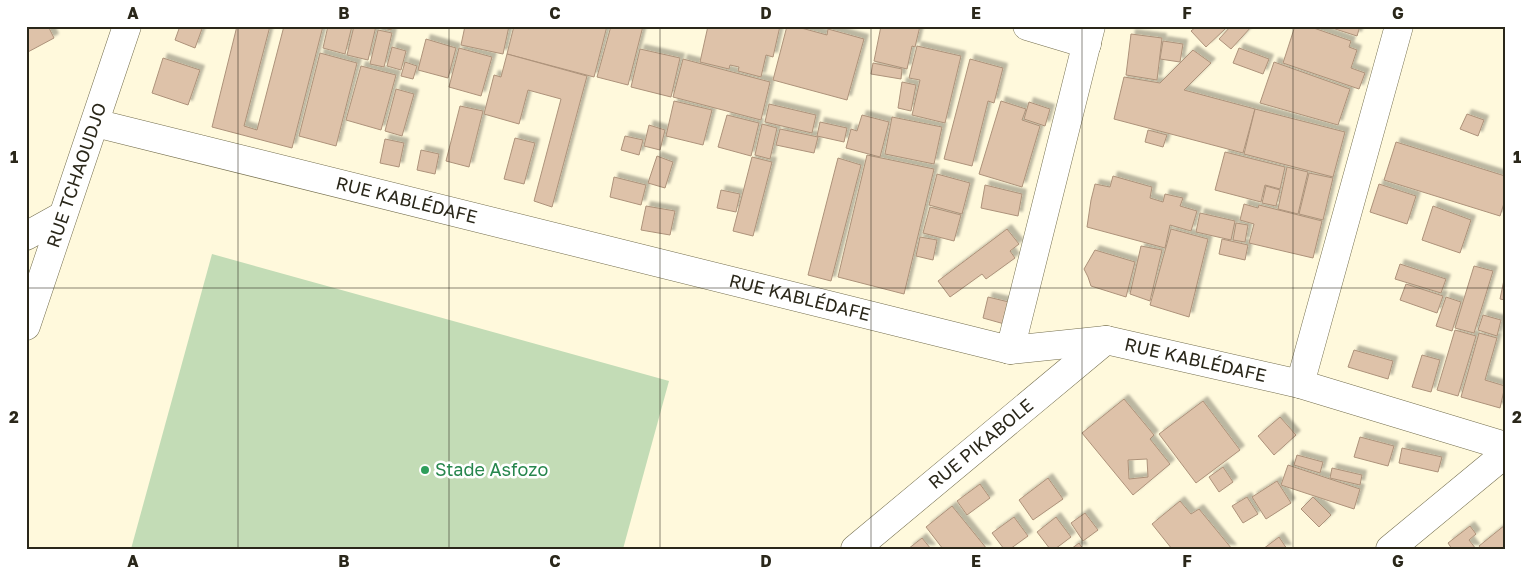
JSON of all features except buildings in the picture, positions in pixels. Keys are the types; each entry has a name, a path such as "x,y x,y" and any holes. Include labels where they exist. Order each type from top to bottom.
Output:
{"street":[{"name":"RUE TCHAOUDJO","path":"26,326 127,26"},
{"path":"1010,350 1089,35 1026,26"},
{"path":"1300,384 1399,26"},
{"name":"RUE KABLÉDAFE","path":"95,123 1010,350 1106,340 1300,384 1505,446"},
{"path":"26,236 62,216"},
{"name":"RUE PIKABOLE","path":"855,549 1106,340"},
{"path":"1390,549 1505,454"}],"green space":[{"path":"212,254 669,381 623,549 131,549"}],"place":[{"name":"Stade Asfozo","path":"425,470"}]}
